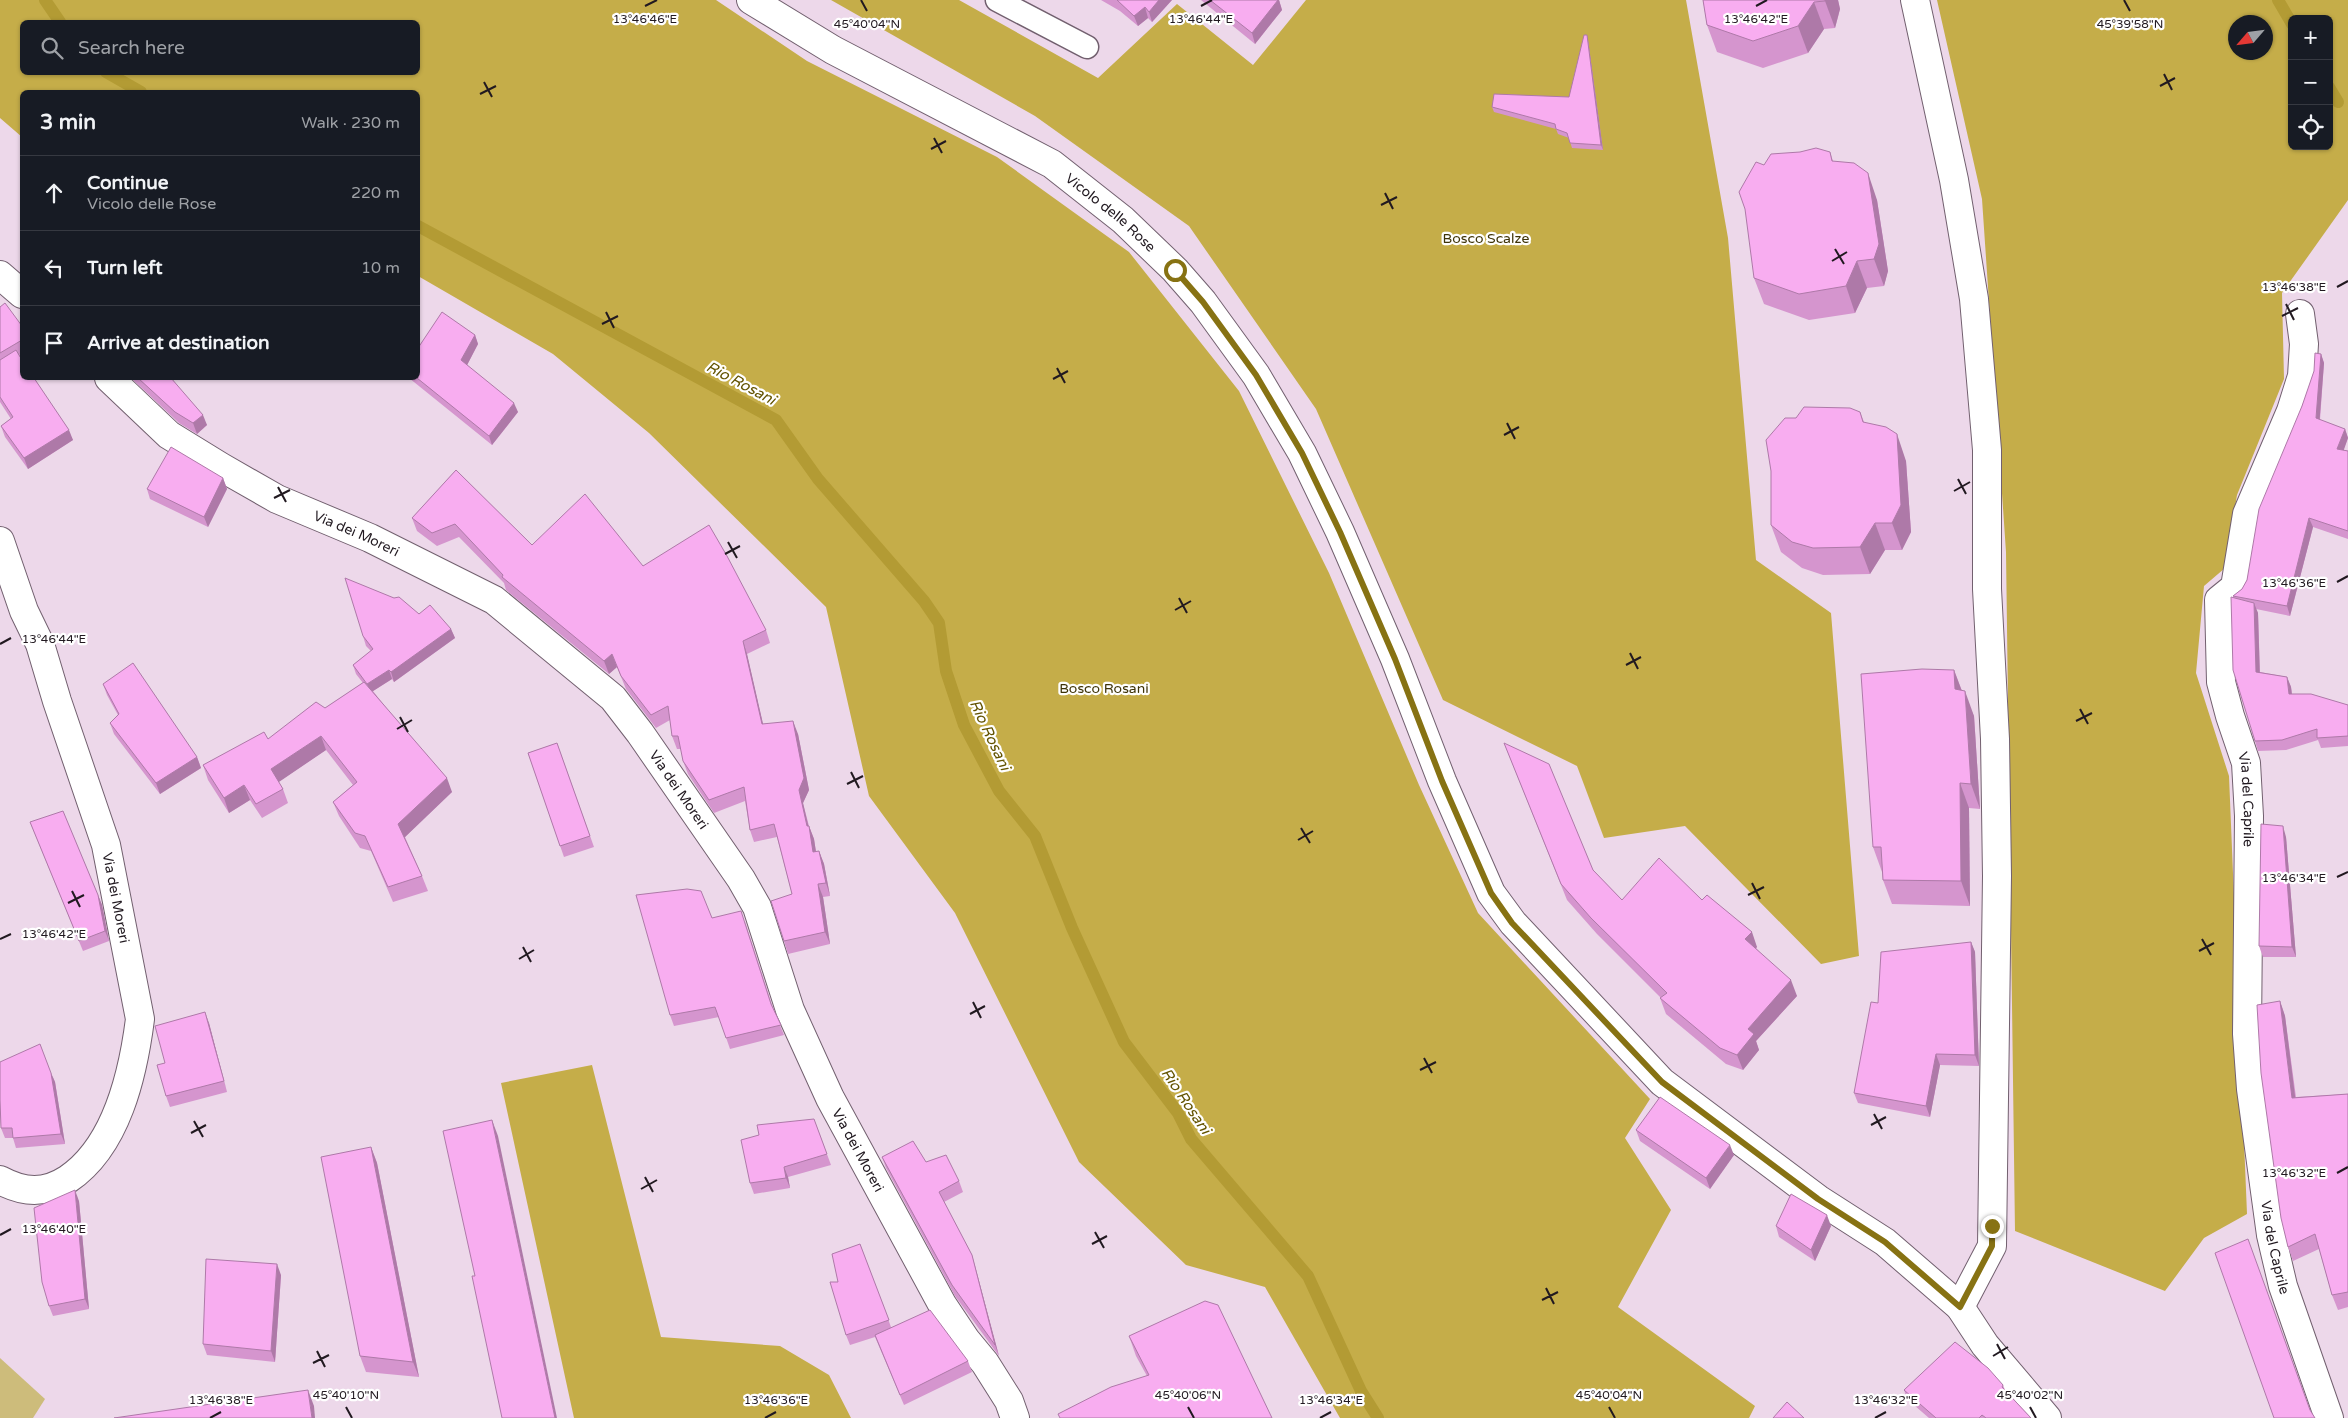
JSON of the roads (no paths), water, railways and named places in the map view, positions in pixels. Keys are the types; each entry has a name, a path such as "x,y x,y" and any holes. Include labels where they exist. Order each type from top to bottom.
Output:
{"street":[{"name":"Vicolo delle Rose","path":"750,0 833,50 1052,164 1123,220 1175,270 1203,302 1256,375 1302,453 1340,532 1395,659 1442,781 1491,893 1512,923 1662,1082 1818,1199 1885,1242 1960,1307 1985,1345 2047,1418"},
{"path":"1915,0 1954,180 1974,300 1987,450 1988,589 1995,739 1997,876 1992,1246 1960,1307"},
{"path":"0,275 20,292"},
{"name":"Via del Caprile","path":"2300,314 2304,344 2302,376 2291,411 2247,514 2235,588 2219,600 2219,648 2221,682 2246,763 2249,816 2247,1034 2251,1090 2271,1235 2284,1286 2329,1418"},
{"name":"Via dei Moreri","path":"111,380 169,435 229,472 277,499 370,538 494,600 613,698 640,733 745,886 757,907 790,1010 830,1098 852,1134 928,1279 966,1340 986,1363 1009,1401 1015,1418"},
{"name":"Via dei Moreri","path":"0,541 24,611 40,644 60,710 106,845 140,1019 137,1042 114,1122 87,1165 59,1184 44,1191 26,1191 0,1180"}],"lane":[{"path":"996,0 1087,47"}],"waterway":[{"name":"Rio Rosani","path":"45,0 59,20"},
{"path":"2278,0 2288,17"},
{"name":"Rio Rosani","path":"111,75 138,90"},
{"path":"2333,94 2338,102"},
{"name":"Rio Rosani","path":"420,227 776,420 818,479 924,601 939,623 946,671 964,725 999,791 1035,836 1072,928 1124,1042 1178,1113 1191,1139 1308,1276 1361,1391 1378,1418"}],"park label":[{"name":"Bosco Scalze","path":"1486,238"},
{"name":"Bosco Rosani","path":"1104,688"}]}
